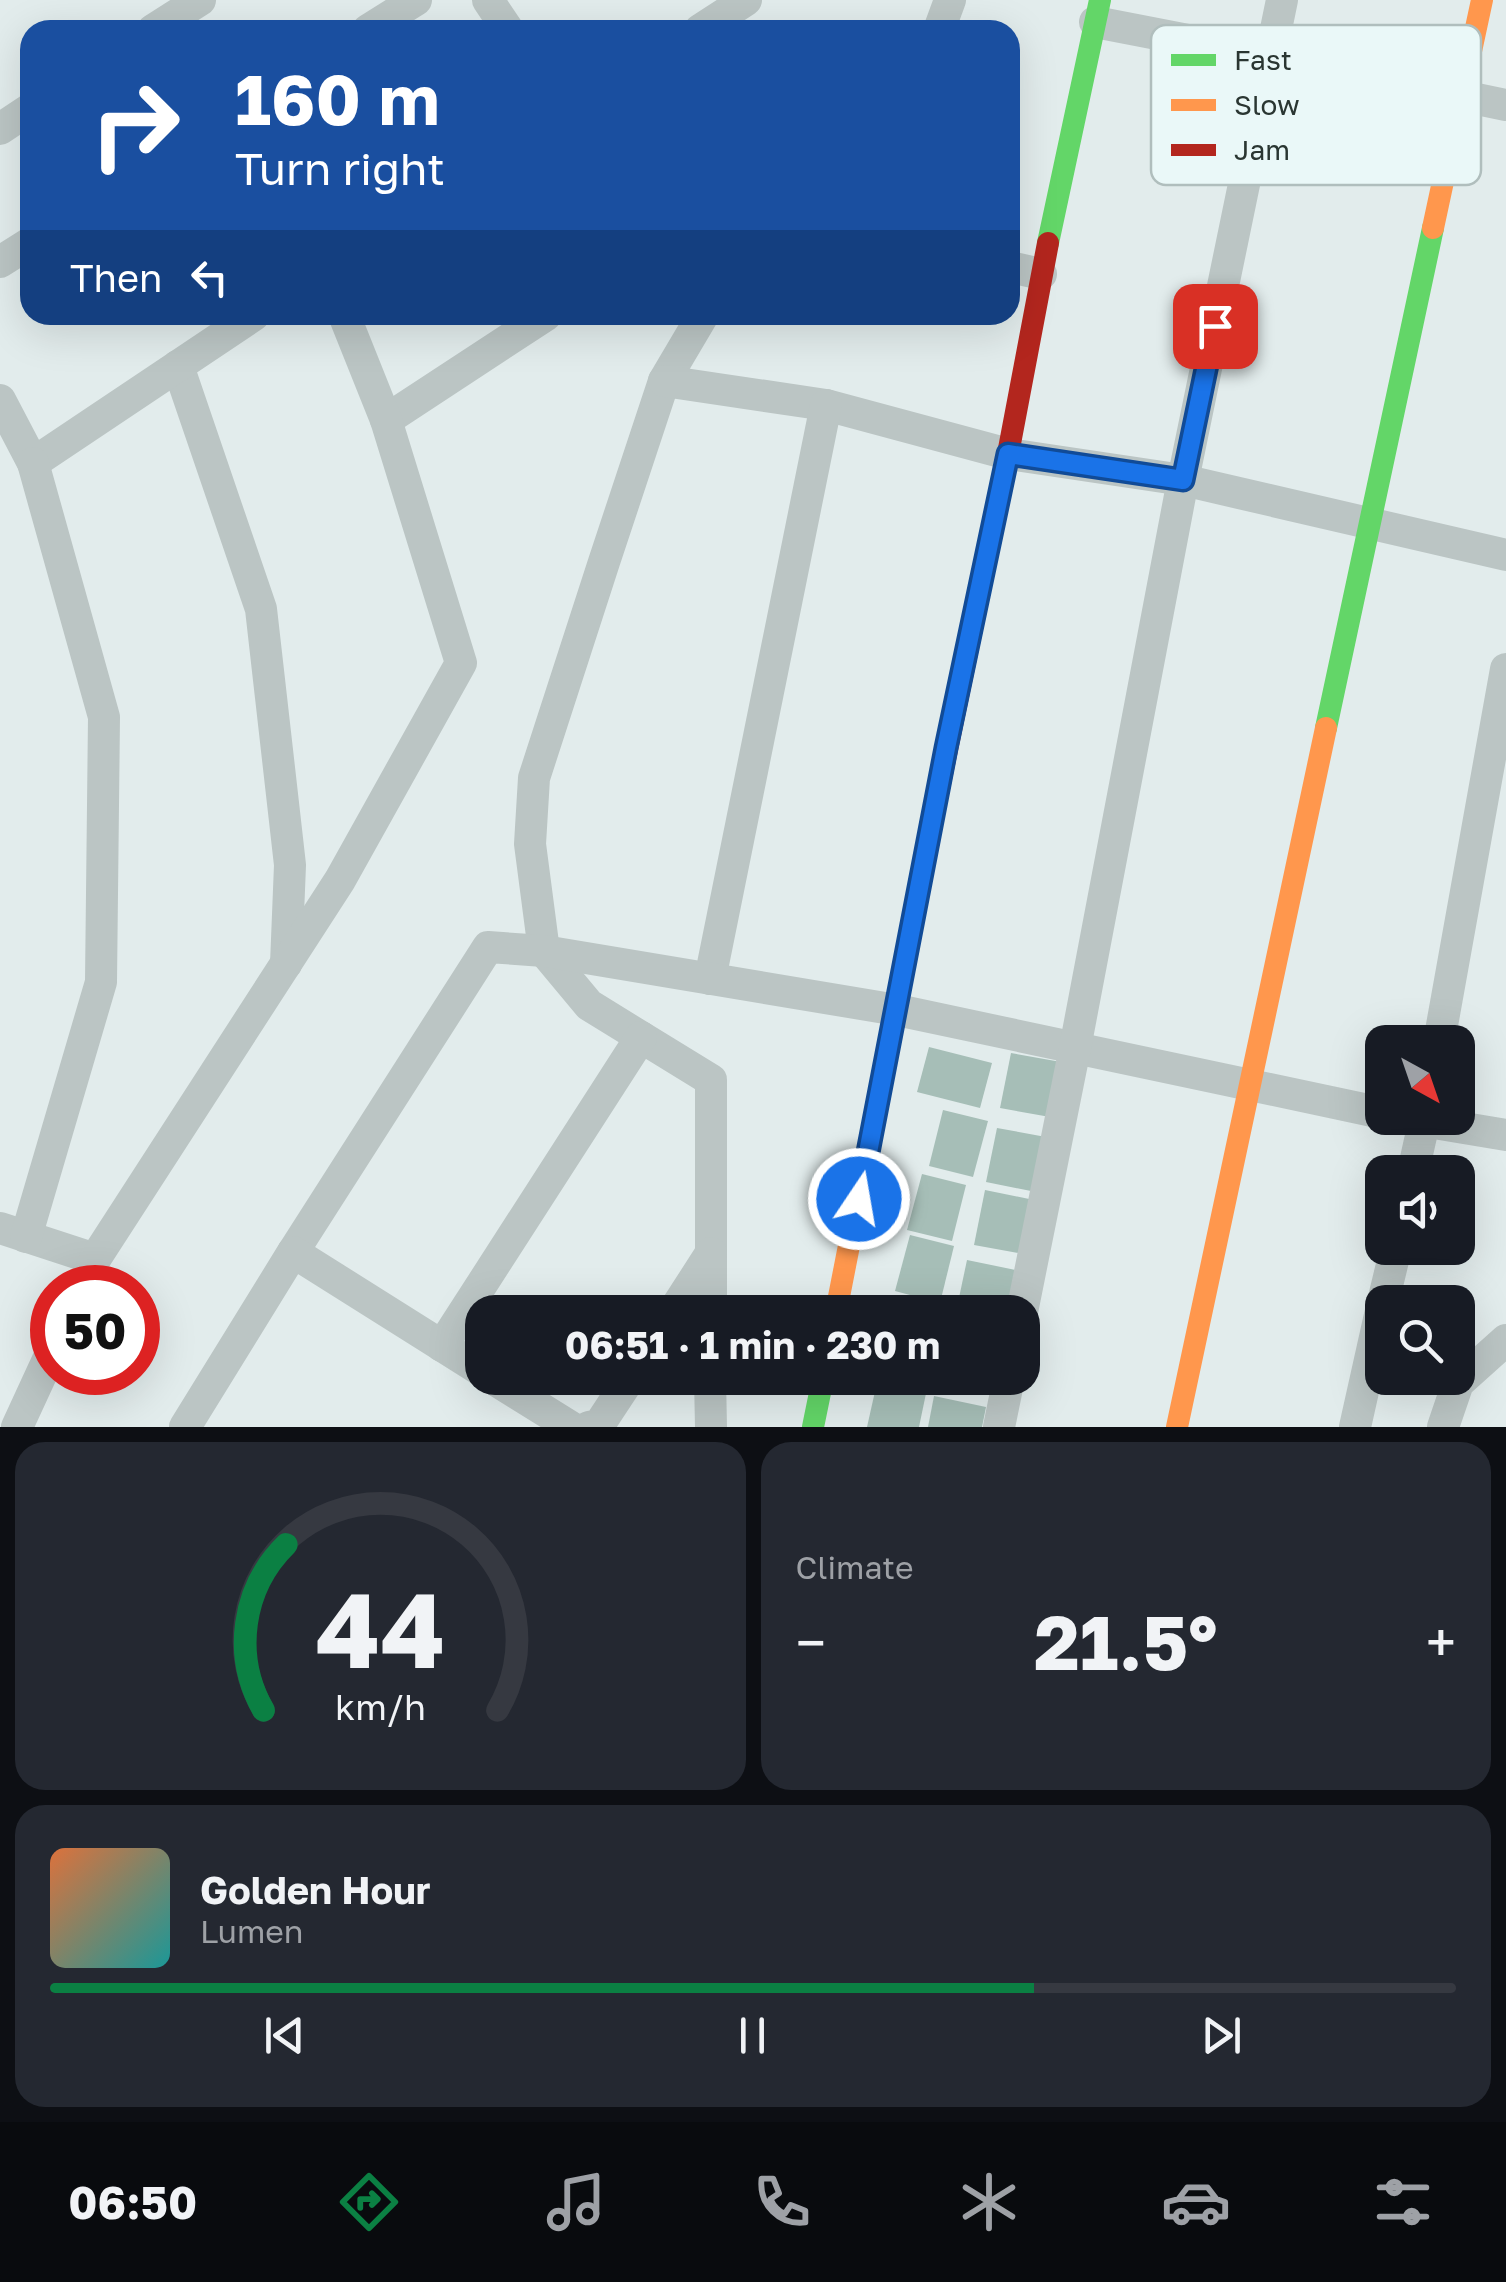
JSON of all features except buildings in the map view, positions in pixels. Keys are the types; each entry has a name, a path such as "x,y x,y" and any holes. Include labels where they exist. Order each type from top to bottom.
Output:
{"street":[{"path":"169,20 200,0"},
{"path":"384,20 416,0"},
{"path":"715,20 746,0"},
{"path":"1278,25 1282,0"},
{"path":"1477,25 1482,0"},
{"path":"1020,325 1025,271 1098,11 1152,25"},
{"path":"1481,100 1506,105"},
{"path":"1025,1295 1183,480 1245,185"},
{"path":"1177,1427 1443,185"},
{"path":"33,462 239,325"},
{"path":"94,1265 340,880 460,663 386,420 348,325"},
{"path":"386,420 531,325"},
{"path":"697,325 664,381 534,778 530,844 544,951 589,1005 711,1080 711,1295"},
{"path":"839,1295 946,748 1008,454 1020,325"},
{"path":"178,366 260,610 290,865 286,964"},
{"path":"664,381 826,405 1008,454 1183,480 1506,555"},
{"path":"0,400 33,462 104,717 101,982 13,1232 74,1265"},
{"path":"710,979 826,405"},
{"path":"1442,1025 1506,670"},
{"path":"290,865 340,880"},
{"path":"185,1427 488,947 544,951 897,1010 1365,1109"},
{"path":"442,1346 641,1037"},
{"path":"1475,1130 1506,1136"},
{"path":"292,1252 465,1361"},
{"path":"684,1295 712,1252"},
{"path":"1442,1427 1458,1383 1506,1340"},
{"path":"1355,1427 1365,1383"},
{"path":"17,1427 32,1395"},
{"path":"519,1395 571,1427"},
{"path":"589,1427 599,1426 619,1395"},
{"path":"710,1395 711,1427"},
{"path":"813,1427 820,1395"},
{"path":"998,1427 1005,1395"}],"traffic: fast":[{"path":"1048,243 1100,0"},
{"path":"1326,728 1433,228"},
{"path":"813,1427 820,1395"}],"traffic: slow":[{"path":"1477,25 1482,0"},
{"path":"1433,228 1442,185"},
{"path":"1177,1427 1326,728"},
{"path":"839,1295 929,837"}],"traffic: jam":[{"path":"929,837 1048,243"}],"route":[{"path":"859,1199 946,748 1008,454 1183,480 1215,326"}]}
